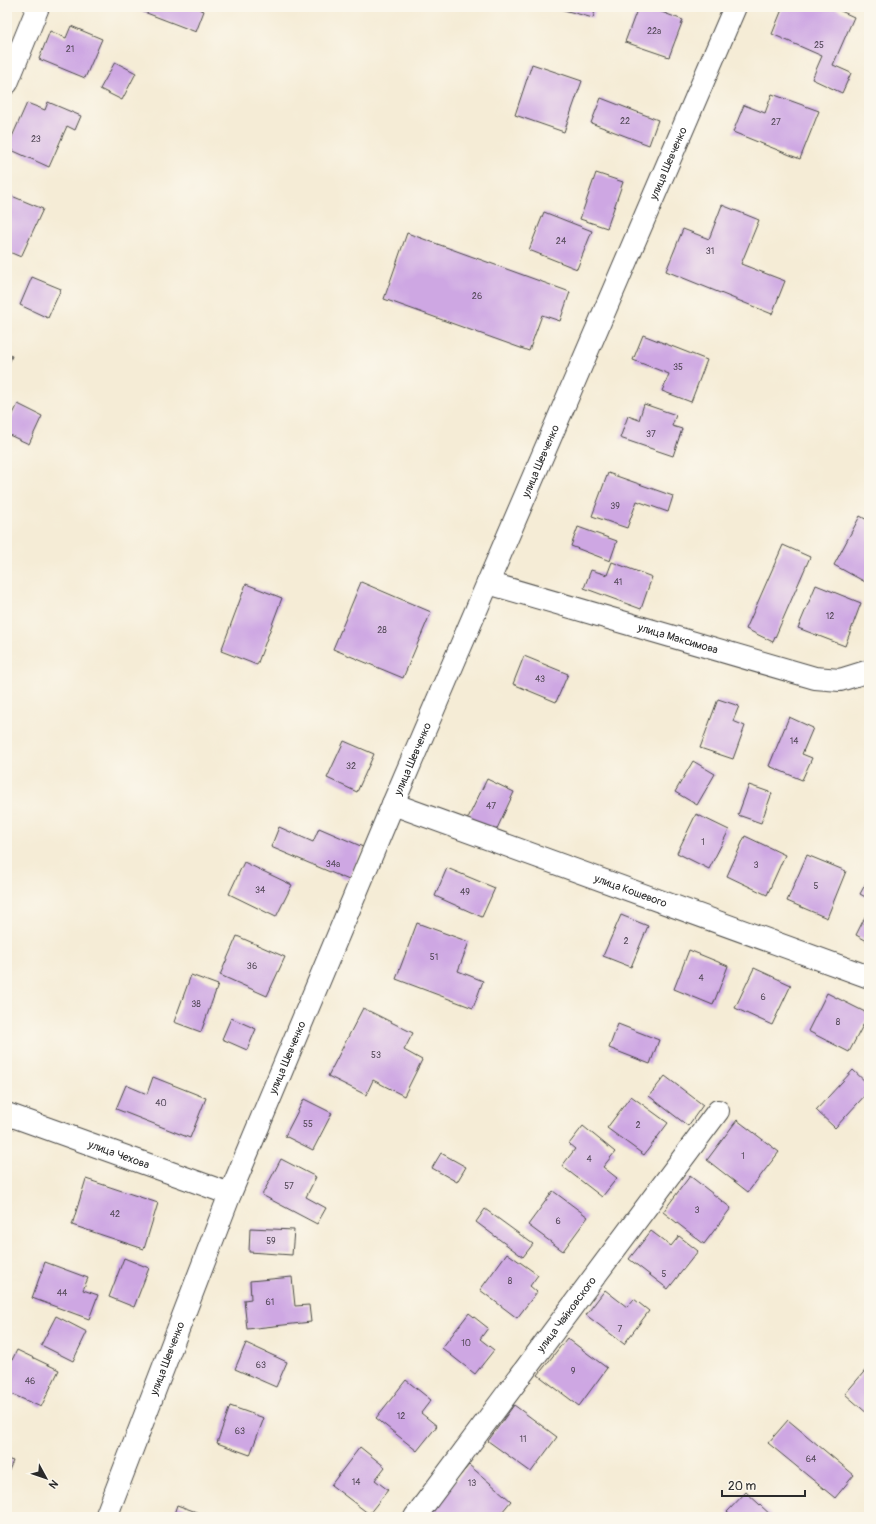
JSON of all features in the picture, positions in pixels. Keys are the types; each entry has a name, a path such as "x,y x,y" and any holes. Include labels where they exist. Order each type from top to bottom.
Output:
{"street":[{"path":"7,83 38,7"},
{"name":"улица Шевченко","path":"106,1517 230,1194 393,804 735,7"},
{"name":"улица Максимова","path":"488,583 815,678 840,680 869,671"},
{"name":"улица Кошевого","path":"393,804 869,977"},
{"name":"улица Чайковского","path":"415,1517 718,1111"},
{"name":"улица Чехова","path":"7,1114 230,1194"}],"building":[{"path":"131,7 195,7 204,11 196,32"},
{"path":"553,7 596,7 593,18"},
{"path":"638,7 648,7 683,20 669,57 625,42"},
{"path":"783,7 832,7 854,17 833,65 851,73 842,93 812,79 822,56 772,34"},
{"path":"71,26 102,39 85,78 39,59 50,31 66,38"},
{"path":"115,62 136,73 122,100 100,89"},
{"path":"532,64 582,81 564,132 515,115"},
{"path":"772,94 819,111 800,159 733,132 744,105 765,113"},
{"path":"601,98 658,120 649,145 591,123"},
{"path":"48,102 81,116 75,130 67,126 49,167 7,148 27,103 45,110"},
{"path":"596,173 623,182 607,228 580,219"},
{"path":"7,194 43,209 21,257 7,251"},
{"path":"722,205 759,220 741,264 785,281 772,314 666,271 683,229 709,239"},
{"path":"544,212 592,231 577,269 529,250"},
{"path":"407,233 570,292 560,321 542,315 529,351 384,299"},
{"path":"32,277 61,289 48,318 20,305"},
{"path":"643,335 707,360 691,402 662,391 669,374 633,360"},
{"path":"7,354 12,356 7,368"},
{"path":"18,404 42,416 29,444 7,434 7,426"},
{"path":"644,404 676,415 672,426 682,429 673,456 620,438 628,416 639,420"},
{"path":"608,473 673,496 668,512 637,501 627,528 592,516"},
{"path":"860,516 869,521 869,584 834,565"},
{"path":"578,527 617,541 610,561 571,546"},
{"path":"783,545 810,557 773,642 746,629"},
{"path":"612,562 652,577 641,609 584,588 591,570 607,575"},
{"path":"361,582 431,612 403,678 333,649"},
{"path":"246,584 282,598 257,665 221,651"},
{"path":"816,585 861,603 845,646 798,628"},
{"path":"524,656 568,674 556,702 513,684"},
{"path":"718,699 739,706 733,721 745,726 733,759 700,748"},
{"path":"789,717 813,728 802,754 812,758 802,780 769,766"},
{"path":"344,741 374,754 357,792 327,778"},
{"path":"869,748 869,759 865,757"},
{"path":"693,761 715,774 697,805 675,792"},
{"path":"487,779 514,792 495,833 467,820"},
{"path":"749,785 772,793 761,823 738,815"},
{"path":"696,814 729,830 709,869 677,853"},
{"path":"279,827 313,842 319,828 363,847 349,880 271,847"},
{"path":"745,836 785,855 767,895 727,876"},
{"path":"807,855 846,871 827,918 787,901"},
{"path":"244,862 292,885 276,917 229,894"},
{"path":"447,868 495,888 482,917 435,896"},
{"path":"867,881 869,882 869,899 860,894"},
{"path":"869,909 869,942 856,935"},
{"path":"621,915 648,926 631,967 603,956"},
{"path":"417,923 469,942 458,971 483,981 473,1008 396,979"},
{"path":"237,936 285,957 267,996 220,975"},
{"path":"689,950 728,966 713,1005 674,989"},
{"path":"754,968 791,985 772,1025 735,1008"},
{"path":"191,975 218,985 201,1032 174,1022"},
{"path":"827,993 869,1014 849,1052 808,1031"},
{"path":"363,1008 413,1033 404,1050 422,1060 404,1096 373,1080 366,1095 328,1076"},
{"path":"231,1018 256,1029 247,1050 222,1039"},
{"path":"618,1024 659,1040 650,1064 609,1048"},
{"path":"853,1070 869,1085 869,1091 835,1128 816,1110"},
{"path":"665,1076 703,1105 688,1126 649,1096"},
{"path":"153,1077 206,1098 190,1138 116,1109 126,1085 147,1094"},
{"path":"631,1096 668,1123 644,1155 607,1128"},
{"path":"304,1099 332,1113 313,1150 285,1136"},
{"path":"737,1120 779,1152 748,1192 707,1160"},
{"path":"583,1126 615,1152 603,1167 617,1178 602,1197 562,1166 575,1149 569,1144"},
{"path":"441,1153 466,1167 457,1182 432,1168"},
{"path":"281,1159 316,1177 306,1197 326,1208 317,1224 262,1195"},
{"path":"690,1176 731,1208 704,1244 663,1212"},
{"path":"86,1179 158,1203 144,1249 72,1225"},
{"path":"553,1191 588,1217 563,1251 528,1225"},
{"path":"485,1209 533,1244 523,1257 476,1222"},
{"path":"250,1228 294,1230 292,1255 249,1252"},
{"path":"651,1231 671,1246 679,1236 698,1251 668,1289 629,1259"},
{"path":"507,1253 538,1275 530,1286 537,1292 517,1318 480,1290"},
{"path":"124,1258 149,1268 134,1307 109,1297"},
{"path":"45,1262 88,1278 83,1290 98,1295 89,1319 32,1298"},
{"path":"292,1277 295,1306 309,1305 311,1322 247,1329 244,1300 251,1299 250,1281"},
{"path":"605,1290 627,1307 634,1299 649,1311 624,1344 586,1315"},
{"path":"469,1313 488,1328 480,1339 494,1350 475,1374 442,1348"},
{"path":"56,1316 87,1332 73,1361 41,1345"},
{"path":"567,1338 607,1368 579,1406 538,1375"},
{"path":"246,1343 287,1362 276,1387 235,1369"},
{"path":"17,1350 59,1370 41,1407 7,1392 7,1357 12,1360"},
{"path":"869,1366 869,1415 845,1394"},
{"path":"406,1380 431,1400 421,1413 437,1426 417,1451 376,1418"},
{"path":"514,1405 557,1437 531,1472 488,1441"},
{"path":"230,1406 264,1418 250,1455 217,1443"},
{"path":"788,1420 854,1475 835,1498 768,1443"},
{"path":"360,1447 385,1467 375,1480 388,1490 369,1514 331,1485"},
{"path":"7,1459 13,1461 7,1475"},
{"path":"469,1465 511,1501 498,1517 440,1517 431,1510"},
{"path":"746,1492 773,1517 733,1517 727,1512"},
{"path":"177,1505 210,1517 173,1517"}]}
